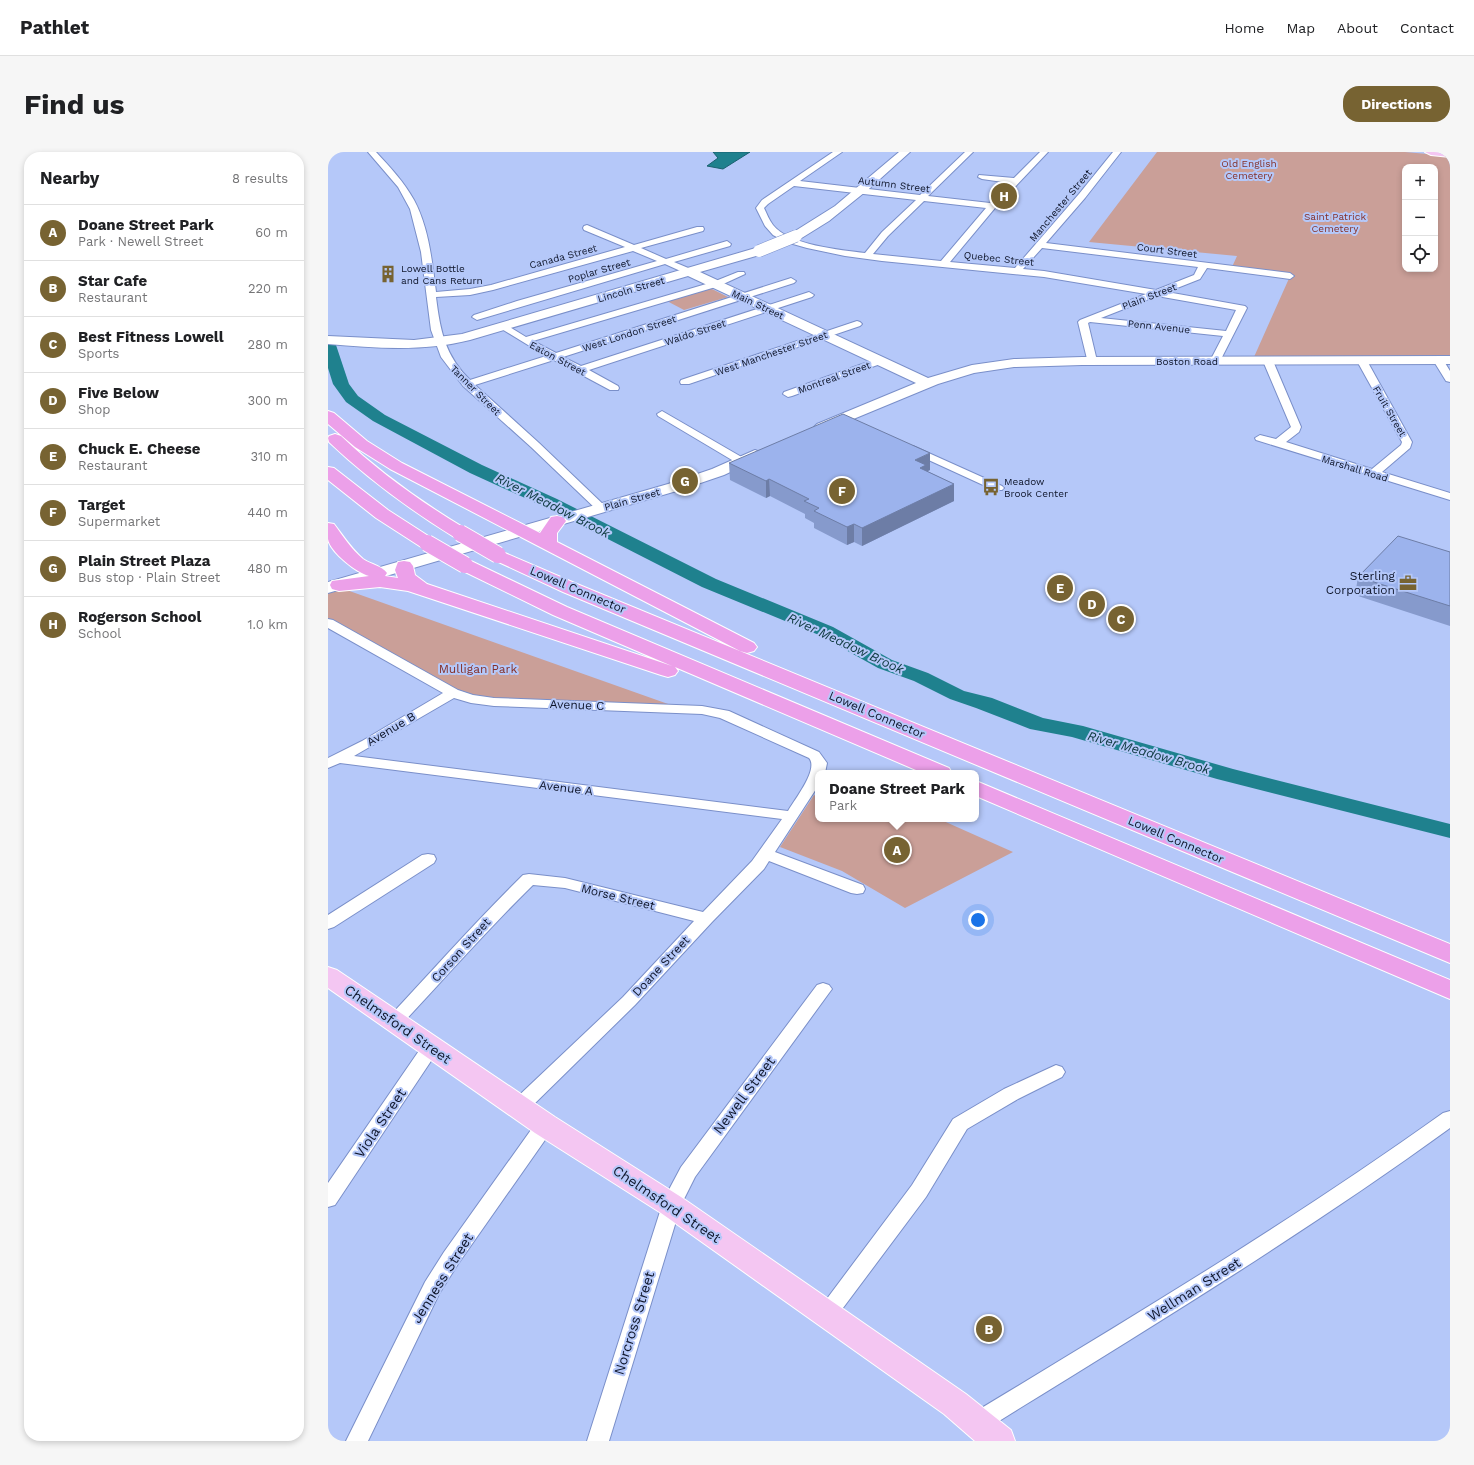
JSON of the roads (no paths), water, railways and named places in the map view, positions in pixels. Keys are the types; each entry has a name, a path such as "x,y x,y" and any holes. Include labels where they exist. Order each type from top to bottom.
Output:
{"highway":[{"path":"328,416 351,437 385,460 885,718"},
{"name":"Lowell Connector","path":"328,433 352,456 394,490 460,533 498,555 570,588 1450,954"},
{"path":"328,472 382,514 427,543 465,565 521,594 934,770"},
{"path":"551,546 547,542 546,538 557,521"},
{"path":"328,528 349,554 363,568 378,573"},
{"path":"334,586 350,566 351,561 349,554"},
{"path":"404,566 405,573 408,578 420,588"},
{"path":"334,586 375,580 398,582 420,588 665,669 808,722 860,738"},
{"path":"979,789 1450,990"}],"main road":[{"path":"1431,152 1450,154"},
{"name":"Chelmsford Street","path":"328,976 545,1125 671,1205 955,1404 999,1441"}],"street":[{"name":"Tanner Street","path":"372,152 390,172 414,209 422,235 440,343 449,363 467,384 535,445 595,510"},
{"path":"793,183 838,152"},
{"name":"Lincoln Street","path":"328,340 408,344 440,343 759,251 796,236 819,223 905,152"},
{"path":"867,256 885,234 969,152"},
{"path":"944,263 992,206 1044,152"},
{"name":"Manchester Street","path":"1018,270 1041,245 1117,152"},
{"path":"982,177 1016,181"},
{"name":"Autumn Street","path":"793,183 992,206"},
{"name":"Quebec Street","path":"793,183 760,208 772,230 789,240 845,253 1018,270 1242,308 1229,334"},
{"name":"Main Street","path":"587,228 690,272 927,383"},
{"name":"Canada Street","path":"431,295 470,292 493,287 700,229"},
{"name":"Poplar Street","path":"477,317 520,303 727,244"},
{"name":"Court Street","path":"1041,245 1290,276"},
{"path":"712,249 724,254"},
{"name":"Plain Street","path":"1088,319 1196,278 1204,265"},
{"path":"525,340 716,284 722,280 740,274"},
{"name":"West London Street","path":"467,384 792,281"},
{"name":"Waldo Street","path":"580,370 809,295"},
{"path":"1088,319 1082,323 1092,361"},
{"name":"Penn Avenue","path":"1088,319 1229,334"},
{"name":"West Manchester Street","path":"685,382 857,324"},
{"name":"Eaton Street","path":"503,326 525,340 614,388"},
{"path":"1215,361 1229,334"},
{"path":"1444,360 1450,379"},
{"name":"Boston Road","path":"927,383 972,369 998,364 1029,362 1444,360"},
{"name":"Montreal Street","path":"788,394 879,361"},
{"path":"1268,361 1296,427 1295,430 1278,443"},
{"name":"Fruit Street","path":"1362,361 1407,442 1406,446 1374,474"},
{"path":"812,431 927,383"},
{"path":"662,414 741,461"},
{"path":"845,417 859,424"},
{"name":"Marshall Road","path":"1260,438 1450,497"},
{"path":"901,443 998,488"},
{"name":"Plain Street","path":"334,586 674,487 718,472 771,448"},
{"name":"Avenue C","path":"328,623 453,692 482,701 702,710 724,714 814,754 820,761 819,770"},
{"name":"Avenue B","path":"334,761 453,692"},
{"name":"Avenue A","path":"334,761 792,816"},
{"name":"Avenue C","path":"792,816 815,778"},
{"name":"Doane Street","path":"519,1107 629,1001 706,918 744,881 766,854 792,816"},
{"path":"766,854 857,890"},
{"path":"328,923 428,859"},
{"name":"Morse Street","path":"529,880 565,883 612,896 706,918"},
{"name":"Corson Street","path":"394,1022 445,968 488,919 529,880"},
{"name":"Newell Street","path":"671,1205 688,1172 823,989"},
{"name":"Viola Street","path":"328,1199 431,1047"},
{"path":"827,1314 919,1191 960,1124 1011,1094 1056,1072"},
{"name":"Wellman Street","path":"978,1422 1253,1252 1406,1150 1450,1118"},
{"name":"Jenness Street","path":"357,1441 432,1288 456,1251 545,1125"},
{"name":"Norcross Street","path":"598,1441 671,1205"}],"waterway":[{"name":"River Meadow Brook","path":"328,345 341,384 352,399 379,418 476,469 551,503 709,583 826,631 885,664 921,677 957,695 984,703 1038,724 1075,731 1225,774 1450,831"}],"place":[{"name":"Rogerson School","path":"1004,196"},
{"name":"Lowell Bottle and Cans Return","path":"388,274"},
{"name":"Plain Street Plaza","path":"685,481"},
{"name":"Meadow Brook Center","path":"991,487"},
{"name":"Target","path":"842,491"},
{"name":"Sterling Corporation","path":"1408,583"},
{"name":"Chuck E. Cheese","path":"1060,588"},
{"name":"Five Below","path":"1092,604"},
{"name":"Best Fitness Lowell","path":"1121,619"},
{"name":"Doane Street Park","path":"897,850"},
{"name":"Star Cafe","path":"989,1329"}],"park label":[{"name":"Old English Cemetery","path":"1249,168"},
{"name":"Saint Patrick Cemetery","path":"1335,222"},
{"name":"Mulligan Park","path":"478,669"}]}
